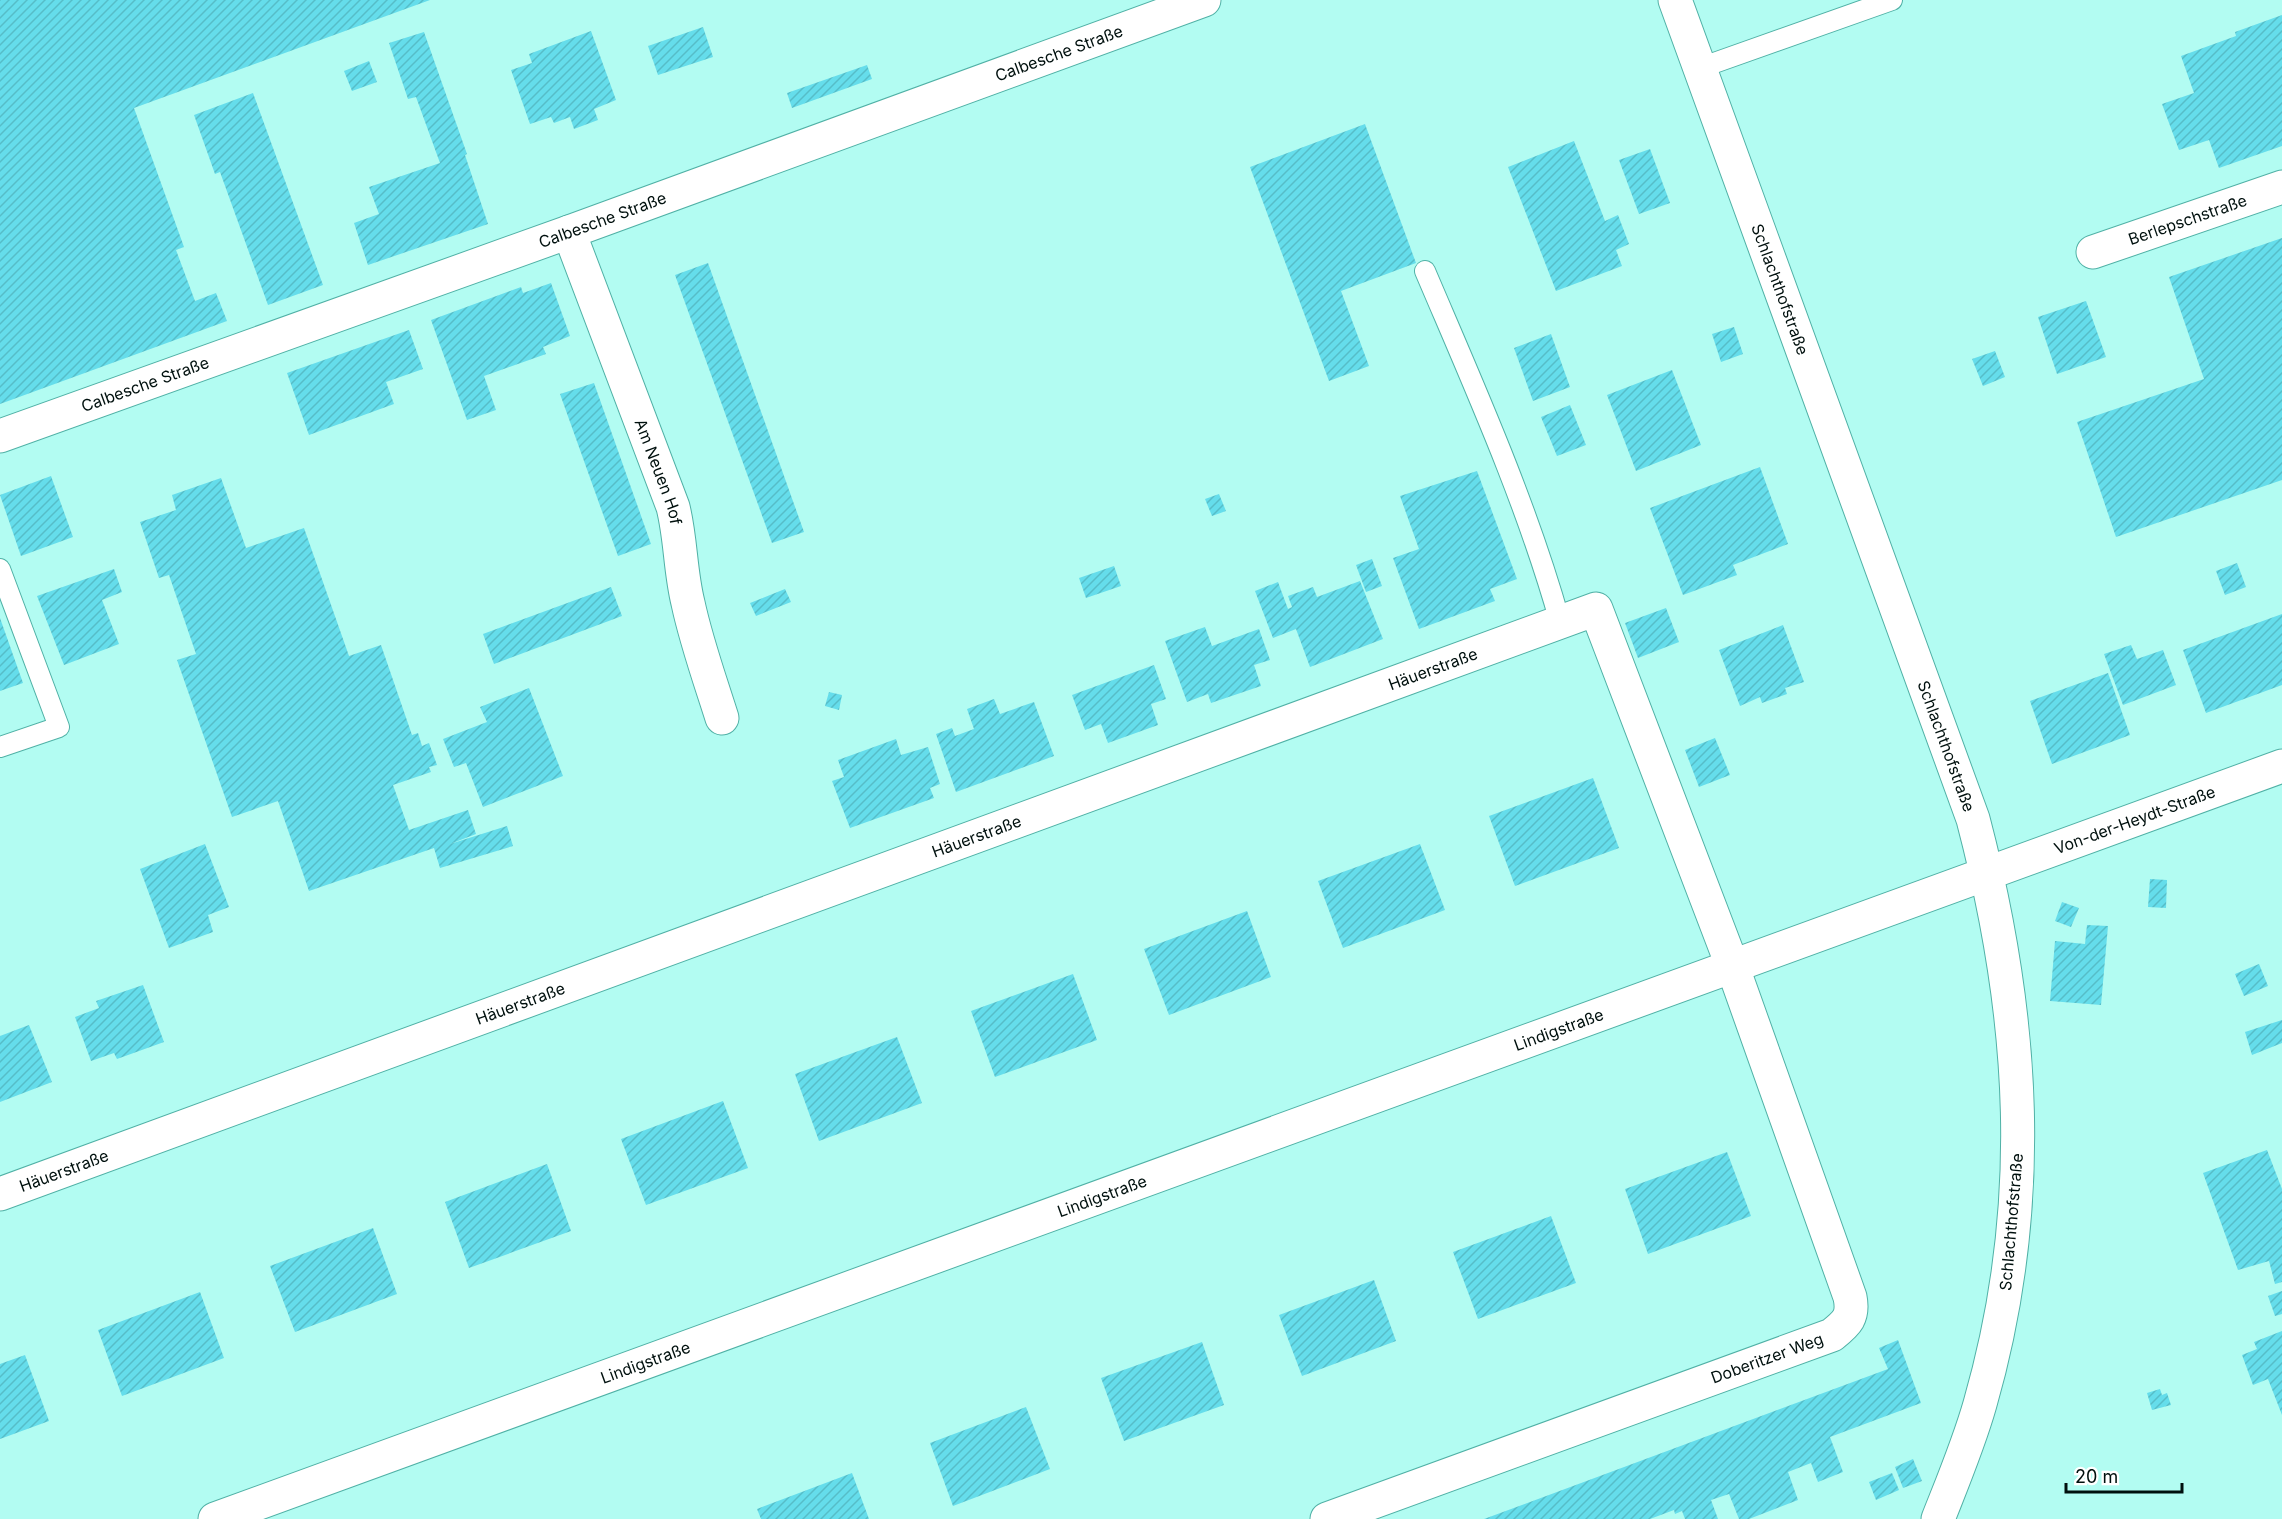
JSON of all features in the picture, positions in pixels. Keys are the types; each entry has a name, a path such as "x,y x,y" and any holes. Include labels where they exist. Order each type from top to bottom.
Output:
{"street":[{"name":"Calbesche Straße","path":"0,436 569,232 1204,0"},
{"name":"Schlachthofstraße","path":"1675,0 1973,819 2001,935 2018,1074 2019,1123 2014,1222 1998,1331 1980,1404 1938,1519"},
{"name":"Berlepschstraße","path":"2093,252 2282,187"},
{"name":"Am Neuen Hof","path":"569,232 673,507 681,537 681,569 688,605 722,718"},
{"name":"Häuerstraße","path":"0,1194 815,898 1596,609 1732,965"},
{"name":"Von-der-Heydt-Straße","path":"1988,874 2282,766"},
{"name":"Lindigstraße","path":"214,1519 1732,965 1988,874"},
{"name":"Doberitzer Weg","path":"1327,1519 1832,1335 1848,1323 1852,1311 1850,1297 1732,965"}],"lane":[{"path":"1700,68 1892,0"},
{"path":"1425,271 1485,412 1544,565 1560,622"},
{"path":"0,569 59,727 0,747"}],"building":[{"path":"0,0 430,0 134,108 184,247 176,250 195,301 216,293 227,321 0,404"},
{"path":"2282,15 2282,146 2219,168 2209,140 2179,150 2162,104 2194,93 2181,56 2236,36 2235,32"},
{"path":"703,27 713,57 658,75 648,46"},
{"path":"591,31 616,100 594,109 598,120 574,129 570,117 554,123 551,117 530,124 511,70 532,63 529,54"},
{"path":"424,32 467,154 465,155 488,224 368,265 354,223 379,214 369,187 440,163 416,97 408,99 389,43"},
{"path":"369,61 377,82 352,91 344,71"},
{"path":"867,65 872,79 792,108 787,93"},
{"path":"253,93 323,285 268,305 220,172 215,174 194,115"},
{"path":"1365,124 1416,263 1341,291 1369,366 1329,381 1250,167"},
{"path":"1574,141 1605,221 1618,215 1629,244 1616,250 1622,266 1556,291 1508,167"},
{"path":"1650,149 1670,203 1639,214 1619,160"},
{"path":"2282,238 2282,480 2116,537 2077,422 2204,379 2169,277"},
{"path":"708,263 804,532 772,543 675,275"},
{"path":"551,283 570,336 543,347 546,354 484,376 496,410 467,420 431,320 521,287 523,293"},
{"path":"2086,301 2106,357 2057,374 2038,317"},
{"path":"1734,327 1743,354 1721,362 1712,334"},
{"path":"409,330 423,369 386,382 394,404 309,435 287,373"},
{"path":"1551,334 1570,387 1533,401 1514,348"},
{"path":"1995,351 2005,377 1983,386 1972,359"},
{"path":"1672,370 1701,445 1636,471 1607,395"},
{"path":"594,383 651,544 618,556 560,394"},
{"path":"1570,405 1586,445 1557,456 1541,417"},
{"path":"1760,467 1788,544 1733,565 1737,575 1683,595 1650,508"},
{"path":"1477,471 1517,579 1490,589 1495,601 1419,629 1393,558 1419,549 1400,496"},
{"path":"51,476 73,537 21,556 0,495"},
{"path":"221,478 246,548 304,528 349,656 381,645 412,735 418,733 422,746 429,743 437,765 429,767 431,772 393,785 409,830 468,810 476,834 450,844 507,826 513,846 440,868 434,848 309,891 278,801 232,817 177,660 196,654 169,575 159,578 140,522 176,510 172,495"},
{"path":"1219,494 1226,511 1212,516 1205,499"},
{"path":"1372,559 1382,586 1366,592 1356,565"},
{"path":"2237,563 2246,587 2225,595 2216,571"},
{"path":"1114,566 1121,586 1086,598 1079,578"},
{"path":"114,569 122,592 102,600 119,644 64,665 37,596"},
{"path":"1360,581 1383,639 1310,667 1296,629 1273,638 1255,591 1278,582 1288,609 1292,607 1288,596 1313,587 1317,597"},
{"path":"611,587 622,616 494,664 483,634"},
{"path":"785,589 791,602 756,616 750,603"},
{"path":"1666,608 1679,642 1638,658 1625,623"},
{"path":"2282,614 2282,685 2206,713 2183,650"},
{"path":"0,618 23,683 0,691"},
{"path":"1783,625 1804,682 1785,688 1787,694 1762,703 1760,697 1740,706 1719,650"},
{"path":"1205,627 1212,646 1259,629 1270,660 1254,665 1261,686 1211,703 1208,694 1187,702 1165,641"},
{"path":"2131,645 2137,659 2163,650 2176,685 2123,705 2104,654"},
{"path":"1154,665 1166,699 1151,704 1158,725 1108,743 1101,724 1085,730 1072,695"},
{"path":"2108,673 2130,735 2052,764 2030,701"},
{"path":"529,688 563,776 483,807 466,763 454,767 443,739 487,722 480,707"},
{"path":"829,692 842,695 839,710 825,706"},
{"path":"994,699 1000,714 1034,702 1054,756 956,792 936,734 952,728 955,736 974,729 967,709"},
{"path":"1715,738 1730,775 1699,787 1685,750"},
{"path":"896,739 901,755 928,747 940,784 930,788 934,798 850,828 832,781 844,777 838,760"},
{"path":"1593,778 1619,848 1515,886 1489,816"},
{"path":"205,844 229,907 208,915 213,932 169,948 140,869"},
{"path":"1420,844 1445,910 1343,948 1318,881"},
{"path":"2150,879 2167,880 2166,908 2148,907"},
{"path":"2062,902 2079,908 2071,927 2055,921"},
{"path":"1247,911 1271,977 1169,1015 1144,949"},
{"path":"2087,925 2108,926 2101,1005 2050,1001 2055,941 2085,944"},
{"path":"2259,964 2268,986 2244,996 2235,974"},
{"path":"1073,974 1097,1040 995,1077 971,1011"},
{"path":"143,985 164,1042 117,1059 114,1053 91,1061 75,1017 99,1008 96,1001"},
{"path":"2282,1020 2282,1043 2252,1055 2245,1032"},
{"path":"29,1025 52,1082 0,1102 0,1036"},
{"path":"897,1037 922,1103 819,1141 795,1074"},
{"path":"723,1101 748,1168 646,1205 621,1139"},
{"path":"2267,1150 2282,1189 2282,1282 2275,1284 2269,1261 2238,1270 2203,1173"},
{"path":"1727,1152 1751,1216 1648,1254 1625,1189"},
{"path":"547,1164 571,1231 469,1268 445,1202"},
{"path":"1551,1216 1576,1283 1478,1319 1453,1252"},
{"path":"373,1228 397,1294 295,1332 270,1266"},
{"path":"1374,1280 1396,1341 1302,1376 1279,1315"},
{"path":"2282,1291 2282,1314 2275,1316 2268,1296"},
{"path":"200,1292 224,1358 122,1396 98,1330"},
{"path":"2282,1331 2282,1415 2268,1379 2253,1385 2242,1355 2257,1349 2254,1342"},
{"path":"1898,1340 1921,1403 1830,1437 1843,1472 1818,1482 1811,1463 1788,1472 1798,1500 1749,1519 1739,1519 1729,1494 1711,1500 1718,1519 1685,1519 1682,1511 1675,1514 1674,1510 1650,1519 1484,1519 1888,1369 1879,1348"},
{"path":"1202,1342 1224,1405 1124,1441 1101,1378"},
{"path":"25,1355 49,1421 0,1439 0,1364"},
{"path":"2160,1389 2162,1395 2167,1393 2171,1405 2152,1410 2147,1393"},
{"path":"1026,1407 1050,1469 953,1506 930,1443"},
{"path":"1913,1459 1922,1481 1903,1488 1895,1467"},
{"path":"852,1473 869,1519 761,1519 757,1509"},
{"path":"1892,1473 1899,1490 1876,1500 1869,1482"}]}
